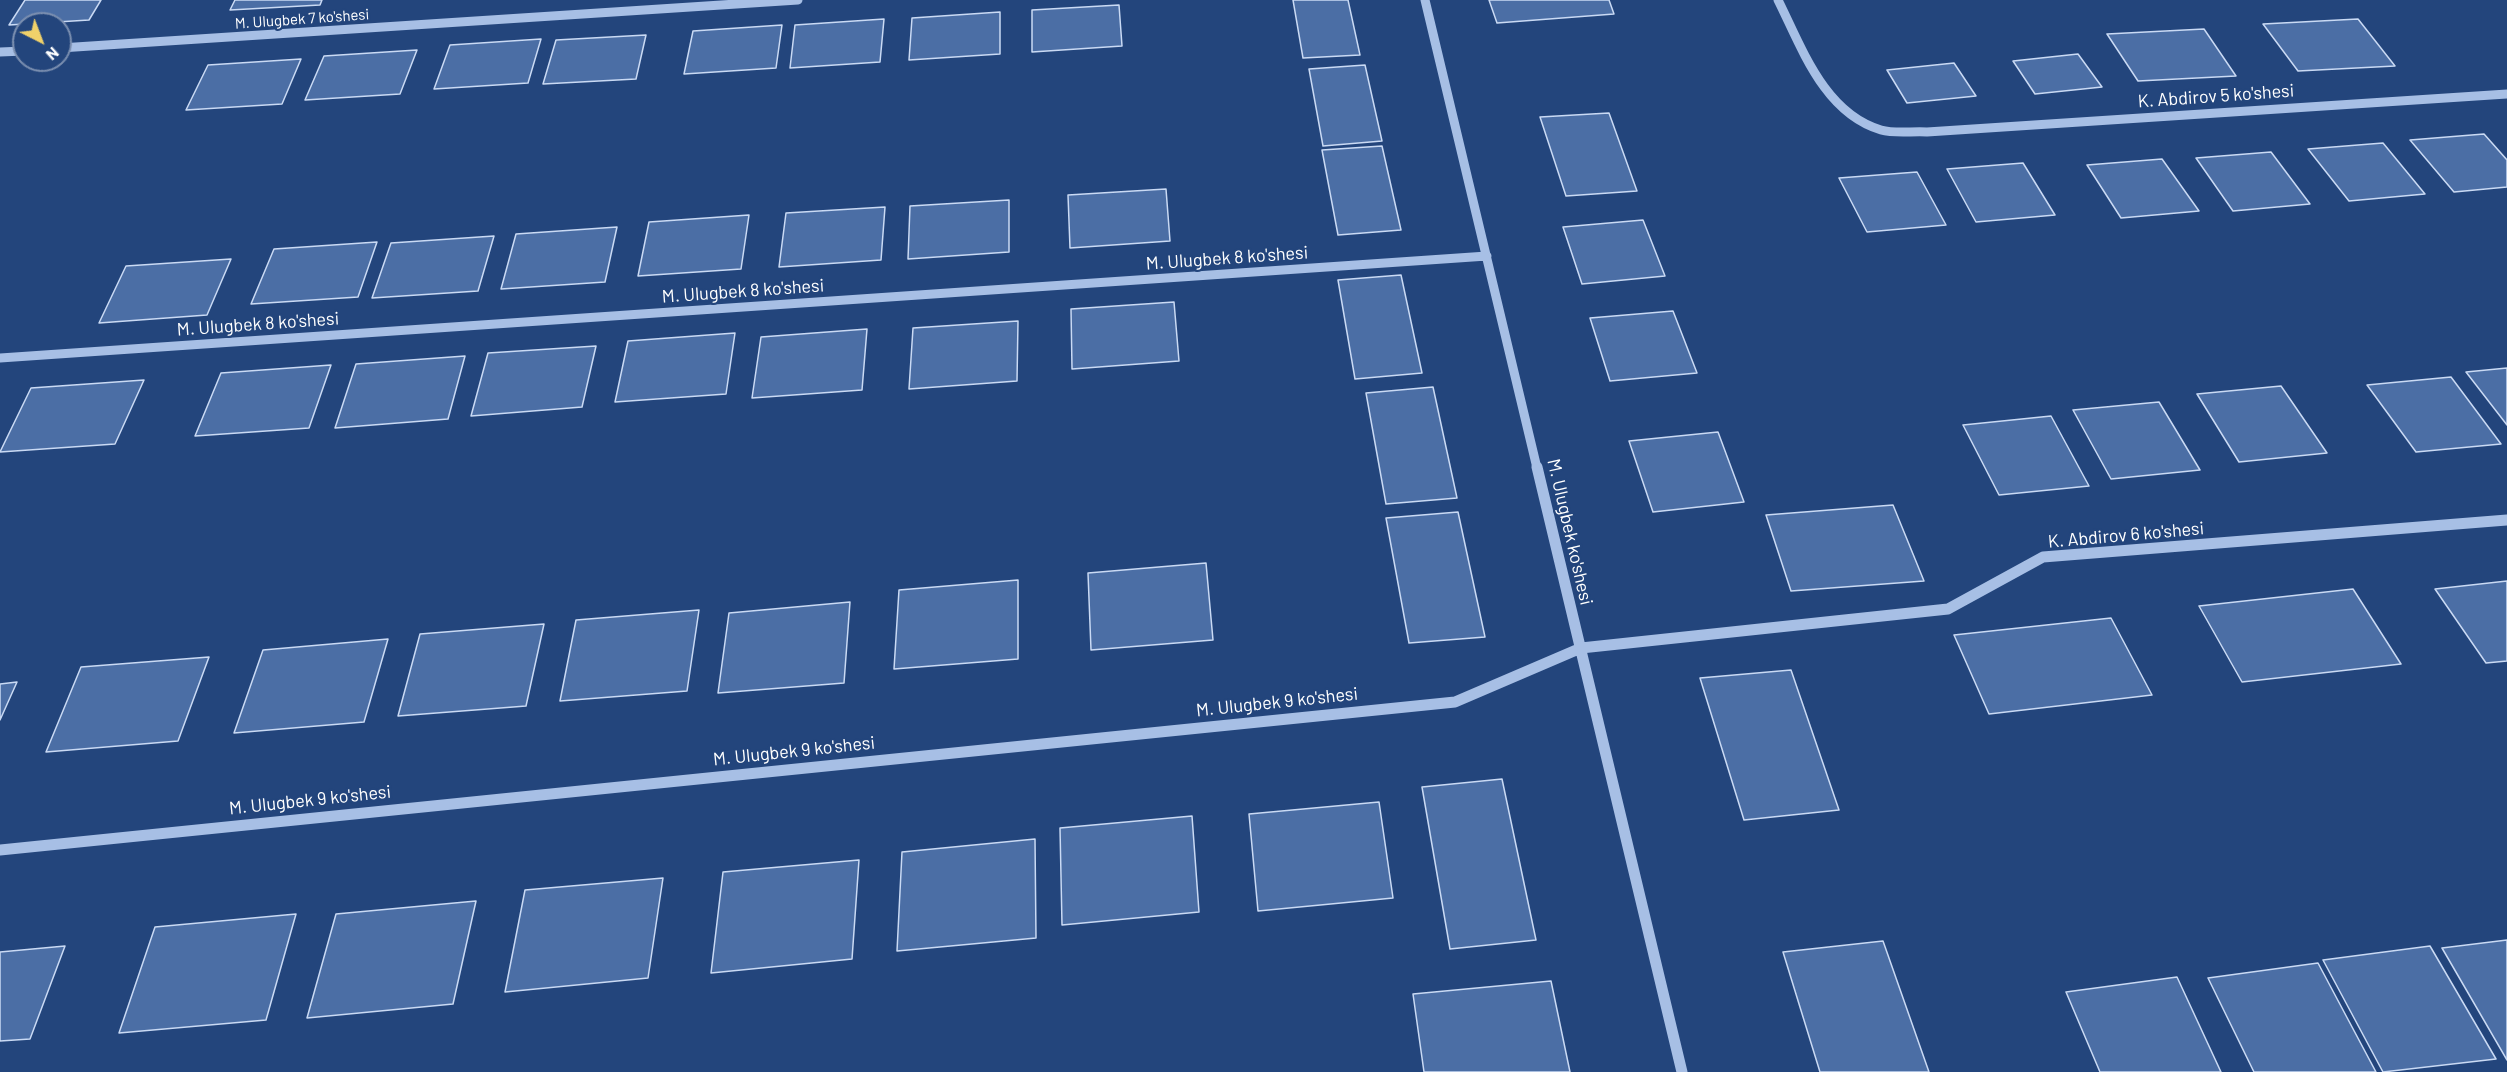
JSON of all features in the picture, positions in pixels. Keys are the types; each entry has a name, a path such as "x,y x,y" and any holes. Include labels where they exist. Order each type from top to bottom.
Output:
{"street":[{"name":"M. Ulugbek 7 ko'shesi","path":"72,47 798,0"},
{"name":"M. Ulugbek ko'shesi","path":"1425,0 1682,1072"},
{"name":"K. Abdirov 5 ko'shesi","path":"1778,0 1826,93 1858,121 1883,130 1927,132 2507,94"},
{"name":"M. Ulugbek 8 ko'shesi","path":"0,358 1487,256"},
{"name":"K. Abdirov 6 ko'shesi","path":"1581,648 1948,609 2043,557 2507,520"},
{"name":"M. Ulugbek 9 ko'shesi","path":"0,850 1455,702 1581,648"}],"building":[{"path":"25,0 101,0 89,20 72,21 72,12 17,12"},
{"path":"235,0 322,0 320,5 230,10"},
{"path":"1293,0 1348,0 1360,55 1303,58"},
{"path":"1489,0 1609,0 1614,14 1497,23"},
{"path":"1119,5 1122,46 1032,52 1032,10"},
{"path":"1000,12 1000,54 909,60 912,18"},
{"path":"884,19 880,62 790,68 795,25"},
{"path":"2358,19 2395,66 2298,71 2263,24"},
{"path":"782,25 776,68 684,74 693,31"},
{"path":"2204,29 2236,76 2138,81 2107,34"},
{"path":"646,35 636,79 543,84 556,40"},
{"path":"541,39 528,83 434,89 450,45"},
{"path":"417,50 400,94 305,100 324,56"},
{"path":"2078,54 2102,87 2035,94 2013,61"},
{"path":"301,59 282,104 186,110 208,65"},
{"path":"1954,63 1976,96 1907,103 1887,70"},
{"path":"1365,65 1382,141 1323,146 1309,69"},
{"path":"1609,113 1637,191 1566,196 1540,117"},
{"path":"2484,134 2507,160 2507,187 2454,192 2410,140"},
{"path":"2383,143 2425,194 2349,201 2308,149"},
{"path":"1382,146 1401,230 1338,235 1322,150"},
{"path":"2271,152 2310,204 2233,211 2196,158"},
{"path":"2162,159 2199,211 2121,218 2087,165"},
{"path":"2023,163 2055,215 1976,222 1947,169"},
{"path":"1917,172 1946,225 1867,232 1839,178"},
{"path":"1166,189 1170,241 1070,248 1068,195"},
{"path":"1009,200 1009,252 908,259 910,206"},
{"path":"885,207 881,260 779,267 786,213"},
{"path":"749,215 741,269 638,276 649,222"},
{"path":"1643,220 1665,276 1582,284 1563,227"},
{"path":"617,227 605,282 501,289 516,234"},
{"path":"494,236 478,291 372,298 391,243"},
{"path":"377,242 358,297 251,304 274,249"},
{"path":"231,259 207,315 99,323 126,266"},
{"path":"1401,275 1422,373 1355,379 1338,280"},
{"path":"1174,302 1179,361 1072,369 1071,309"},
{"path":"1673,311 1697,373 1610,381 1590,318"},
{"path":"1018,321 1017,381 909,389 913,328"},
{"path":"867,329 862,390 752,398 761,337"},
{"path":"735,333 726,394 615,402 628,341"},
{"path":"596,346 582,407 471,416 488,353"},
{"path":"465,356 448,419 335,428 356,364"},
{"path":"331,365 309,428 195,436 221,373"},
{"path":"2507,368 2507,425 2466,372"},
{"path":"2451,377 2501,444 2416,452 2367,385"},
{"path":"144,380 115,444 0,452 31,388"},
{"path":"2281,386 2327,453 2239,462 2197,394"},
{"path":"1433,387 1457,498 1386,504 1366,393"},
{"path":"2159,402 2200,470 2111,479 2073,410"},
{"path":"2051,416 2089,486 1999,495 1963,425"},
{"path":"1718,432 1744,502 1653,512 1629,441"},
{"path":"1893,505 1924,581 1791,591 1766,515"},
{"path":"1458,512 1485,637 1409,643 1386,518"},
{"path":"1206,563 1213,640 1091,650 1088,573"},
{"path":"1018,580 1018,659 894,669 899,590"},
{"path":"2507,581 2507,661 2486,663 2435,589"},
{"path":"2353,589 2401,664 2242,682 2199,606"},
{"path":"850,602 844,683 718,693 729,613"},
{"path":"699,610 687,691 560,701 576,620"},
{"path":"2111,618 2152,695 1989,714 1954,635"},
{"path":"544,624 526,706 398,716 420,634"},
{"path":"388,639 364,722 234,733 263,650"},
{"path":"209,657 178,741 46,752 81,667"},
{"path":"1791,670 1839,810 1744,820 1700,678"},
{"path":"17,682 0,720 0,684"},
{"path":"1502,779 1536,940 1450,949 1422,787"},
{"path":"1379,802 1393,898 1258,911 1249,814"},
{"path":"1192,816 1199,912 1062,925 1060,828"},
{"path":"1035,839 1036,938 897,951 902,852"},
{"path":"859,860 852,959 711,973 723,872"},
{"path":"663,878 648,978 505,992 525,890"},
{"path":"476,901 453,1004 307,1018 336,914"},
{"path":"296,914 266,1020 119,1033 155,927"},
{"path":"2507,940 2507,1060 2442,948"},
{"path":"1883,941 1929,1072 1820,1072 1783,952"},
{"path":"65,946 30,1039 0,1041 0,952"},
{"path":"2430,946 2496,1059 2383,1072 2323,960"},
{"path":"2318,963 2376,1072 2254,1072 2208,978"},
{"path":"2177,977 2221,1072 2100,1072 2066,992"},
{"path":"1551,981 1570,1072 1424,1072 1413,994"}]}
